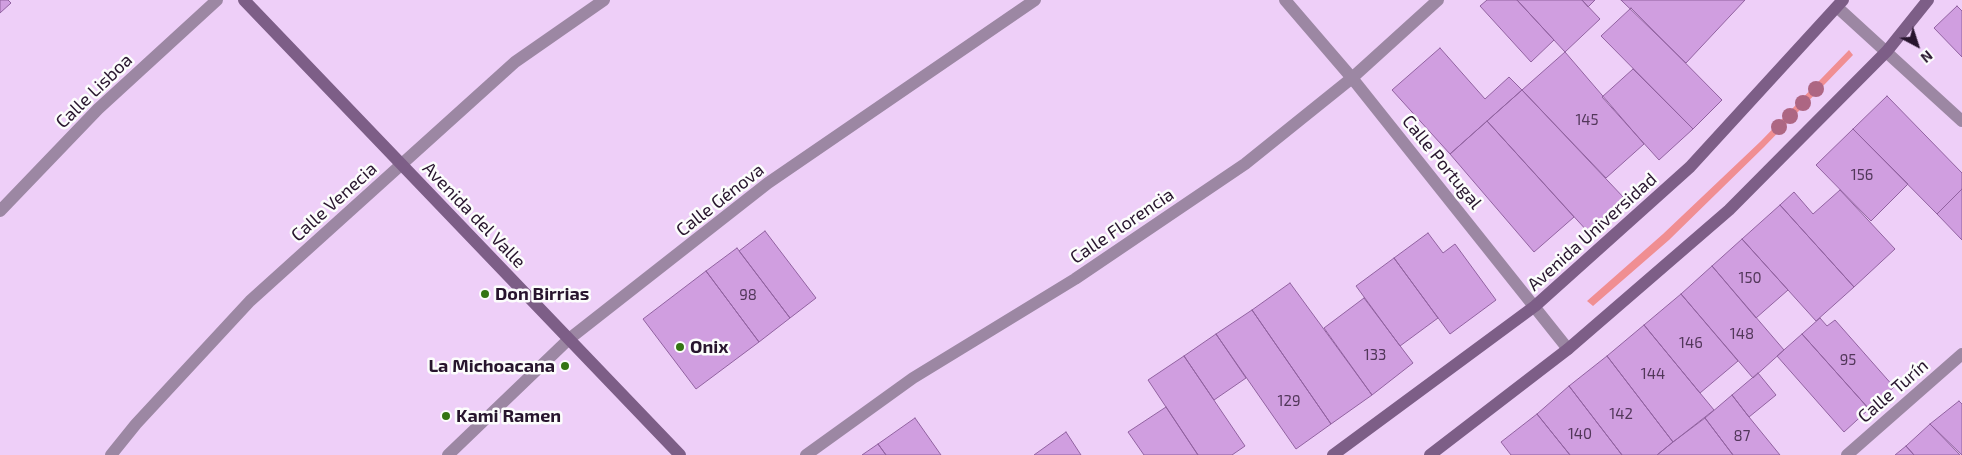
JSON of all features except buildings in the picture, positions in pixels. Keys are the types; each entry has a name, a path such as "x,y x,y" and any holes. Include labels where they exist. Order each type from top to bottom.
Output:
{"main road":[{"name":"Avenida del Valle","path":"244,0 680,455"},
{"path":"1430,455 1568,349 1729,210 1886,51 1928,0"},
{"name":"Avenida Universidad","path":"1333,455 1535,306 1690,167 1840,3"}],"street":[{"name":"Calle Lisboa","path":"0,211 98,109 217,0"},
{"name":"Calle Venecia","path":"111,455 136,424 250,301 516,62 604,0"},
{"name":"Calle Génova","path":"448,455 569,339 768,183 1035,0"},
{"name":"Calle Portugal","path":"1286,0 1352,78 1568,349"},
{"name":"Calle Florencia","path":"806,455 914,378 1074,279 1244,164 1352,78 1438,0"},
{"path":"1840,3 1886,51 1962,121"},
{"name":"Calle Turín","path":"1846,455 1962,354"}],"shaded area":[{"path":"1849,50 1853,55 1764,147 1669,240 1593,306 1587,301 1663,234 1761,141"}],"place":[{"name":"Don Birrias","path":"485,294"},
{"name":"Onix","path":"680,347"},
{"name":"La Michoacana","path":"565,366"},
{"name":"Kami Ramen","path":"446,416"}]}
